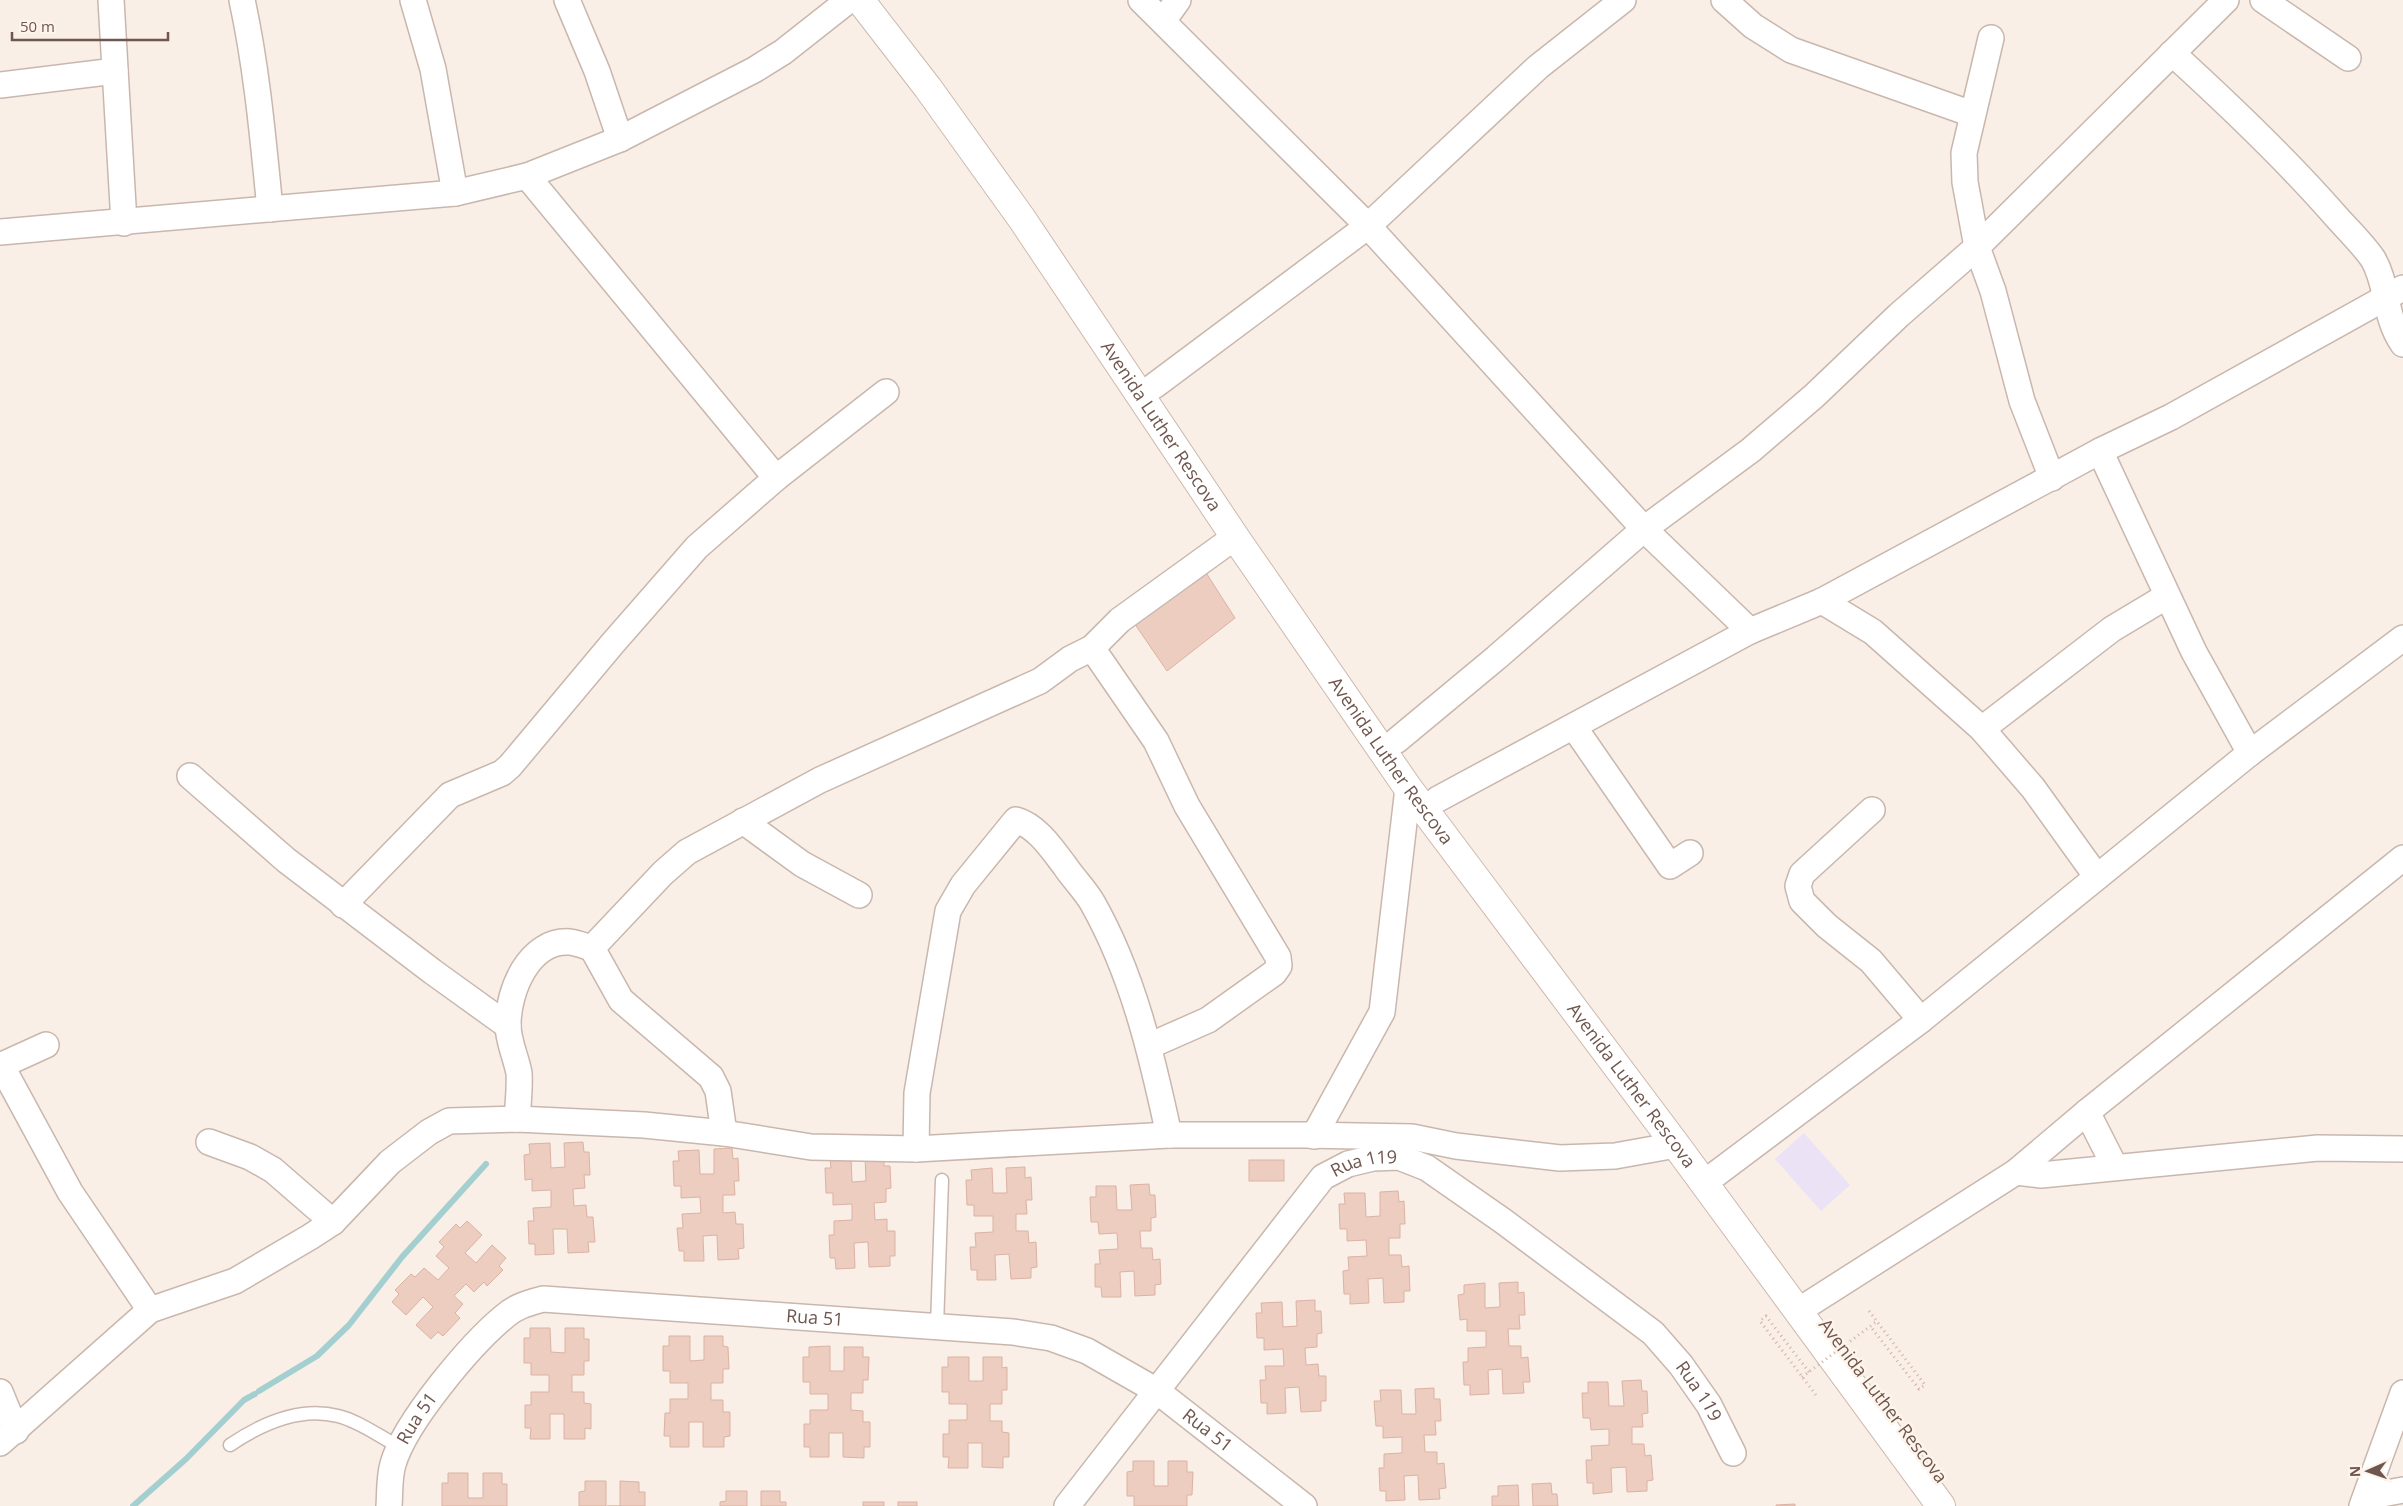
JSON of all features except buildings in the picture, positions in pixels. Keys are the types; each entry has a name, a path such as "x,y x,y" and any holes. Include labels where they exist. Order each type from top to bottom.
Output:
{"main road":[{"name":"Avenida Luther Rescova","path":"860,0 928,88 1022,219 1235,537 1408,788 1676,1145 1941,1506"},
{"name":"Avenida Luther Rescova","path":"883,0 1074,265 1154,386 1396,741 1810,1304 1962,1506"}],"street":[{"path":"111,0 124,223"},
{"path":"242,0 252,44 270,209"},
{"path":"413,0 433,69 455,193"},
{"path":"567,0 597,72 620,139"},
{"path":"0,232 124,223 455,193 527,176 620,139 754,70 783,52 849,0"},
{"path":"1141,0 1368,226 1644,529 1750,631"},
{"path":"1163,21 1178,0"},
{"path":"1154,386 1368,226 1538,67 1623,0"},
{"path":"1724,0 1754,26 1790,50 1972,114"},
{"path":"1396,741 1496,658 1644,529 1751,450 1814,396 1899,315 1977,248 2226,0"},
{"path":"2263,0 2348,58"},
{"path":"1991,38 1964,153 1965,182 1977,248 1993,291 2022,401 2052,478"},
{"path":"2172,53 2250,124 2372,258 2378,271 2393,293 2392,324 2403,344"},
{"path":"0,84 115,71"},
{"path":"527,176 776,478"},
{"path":"1438,799 1750,631 1822,601 2100,451 2171,418 2393,293"},
{"path":"343,904 450,795 502,773 510,766 613,643 698,547 776,478 886,392"},
{"path":"2100,451 2194,652 2250,754"},
{"path":"592,948 663,873 687,852 742,820 820,780 1040,682 1070,660 1092,648 1120,620 1235,537"},
{"path":"1982,729 2112,629 2167,596"},
{"path":"1822,601 1873,632 1982,729 2034,788 2097,877"},
{"path":"1716,1174 1921,1020 2250,754 2403,638"},
{"path":"1092,648 1156,741 1187,806 1278,957 1278,966 1274,973 1208,1020 1150,1046"},
{"path":"1574,727 1670,866 1690,853"},
{"path":"190,776 286,860 508,1026"},
{"path":"1314,1136 1382,1012 1408,788"},
{"path":"1872,810 1802,874 1798,886 1802,901 1827,926 1871,961 1921,1020"},
{"path":"742,820 802,864 859,895"},
{"path":"916,1149 917,1092 948,911 963,885 1010,824 1016,820 1029,827 1050,845 1091,902 1120,961 1150,1046 1169,1135"},
{"path":"1810,1304 2016,1172 2087,1112 2403,858"},
{"path":"517,1119 519,1074 508,1026 512,992 522,969 535,957 551,946 570,942 592,948 621,1000 711,1077 718,1091 724,1132"},
{"path":"46,1045 0,1066 70,1192 150,1310"},
{"path":"2087,1112 2115,1167"},
{"path":"8,1437 150,1310 235,1281 333,1222 390,1162 429,1132 449,1121 517,1119 644,1125 724,1132 811,1147 916,1149 1169,1135 1412,1137 1456,1146 1560,1158 1615,1156 1676,1145"},
{"path":"209,1142 250,1157 273,1170 333,1222"},
{"path":"2016,1172 2041,1175 2318,1148 2403,1149"},
{"name":"Rua 119","path":"1068,1506 1323,1177 1348,1164 1373,1158 1399,1157 1427,1168 1495,1215 1653,1333 1681,1365 1710,1405 1732,1453"},
{"name":"Rua 51","path":"389,1506 392,1465 400,1447 421,1412 468,1352 505,1315 520,1306 543,1299 1013,1332 1051,1338 1087,1351 1157,1391 1304,1506"},
{"path":"0,1392 8,1437"},
{"path":"2364,1502 2403,1394"},
{"path":"2364,1502 2403,1490"}],"lane":[{"path":"937,1327 942,1180"},
{"path":"230,1445 253,1430 275,1421 316,1412 339,1416 400,1447"}],"path":[{"path":"1870,1311 1924,1385 1919,1390 1870,1326"},
{"path":"1809,1372 1766,1316 1760,1320 1816,1395"},
{"path":"1802,1377 1876,1322"}],"shaded area":[{"path":"1804,1133 1850,1185 1821,1211 1775,1159"}],"waterway":[{"path":"259,1391 317,1356 349,1325 402,1257 486,1164"},
{"path":"133,1506 186,1459 244,1400 255,1394"}]}
